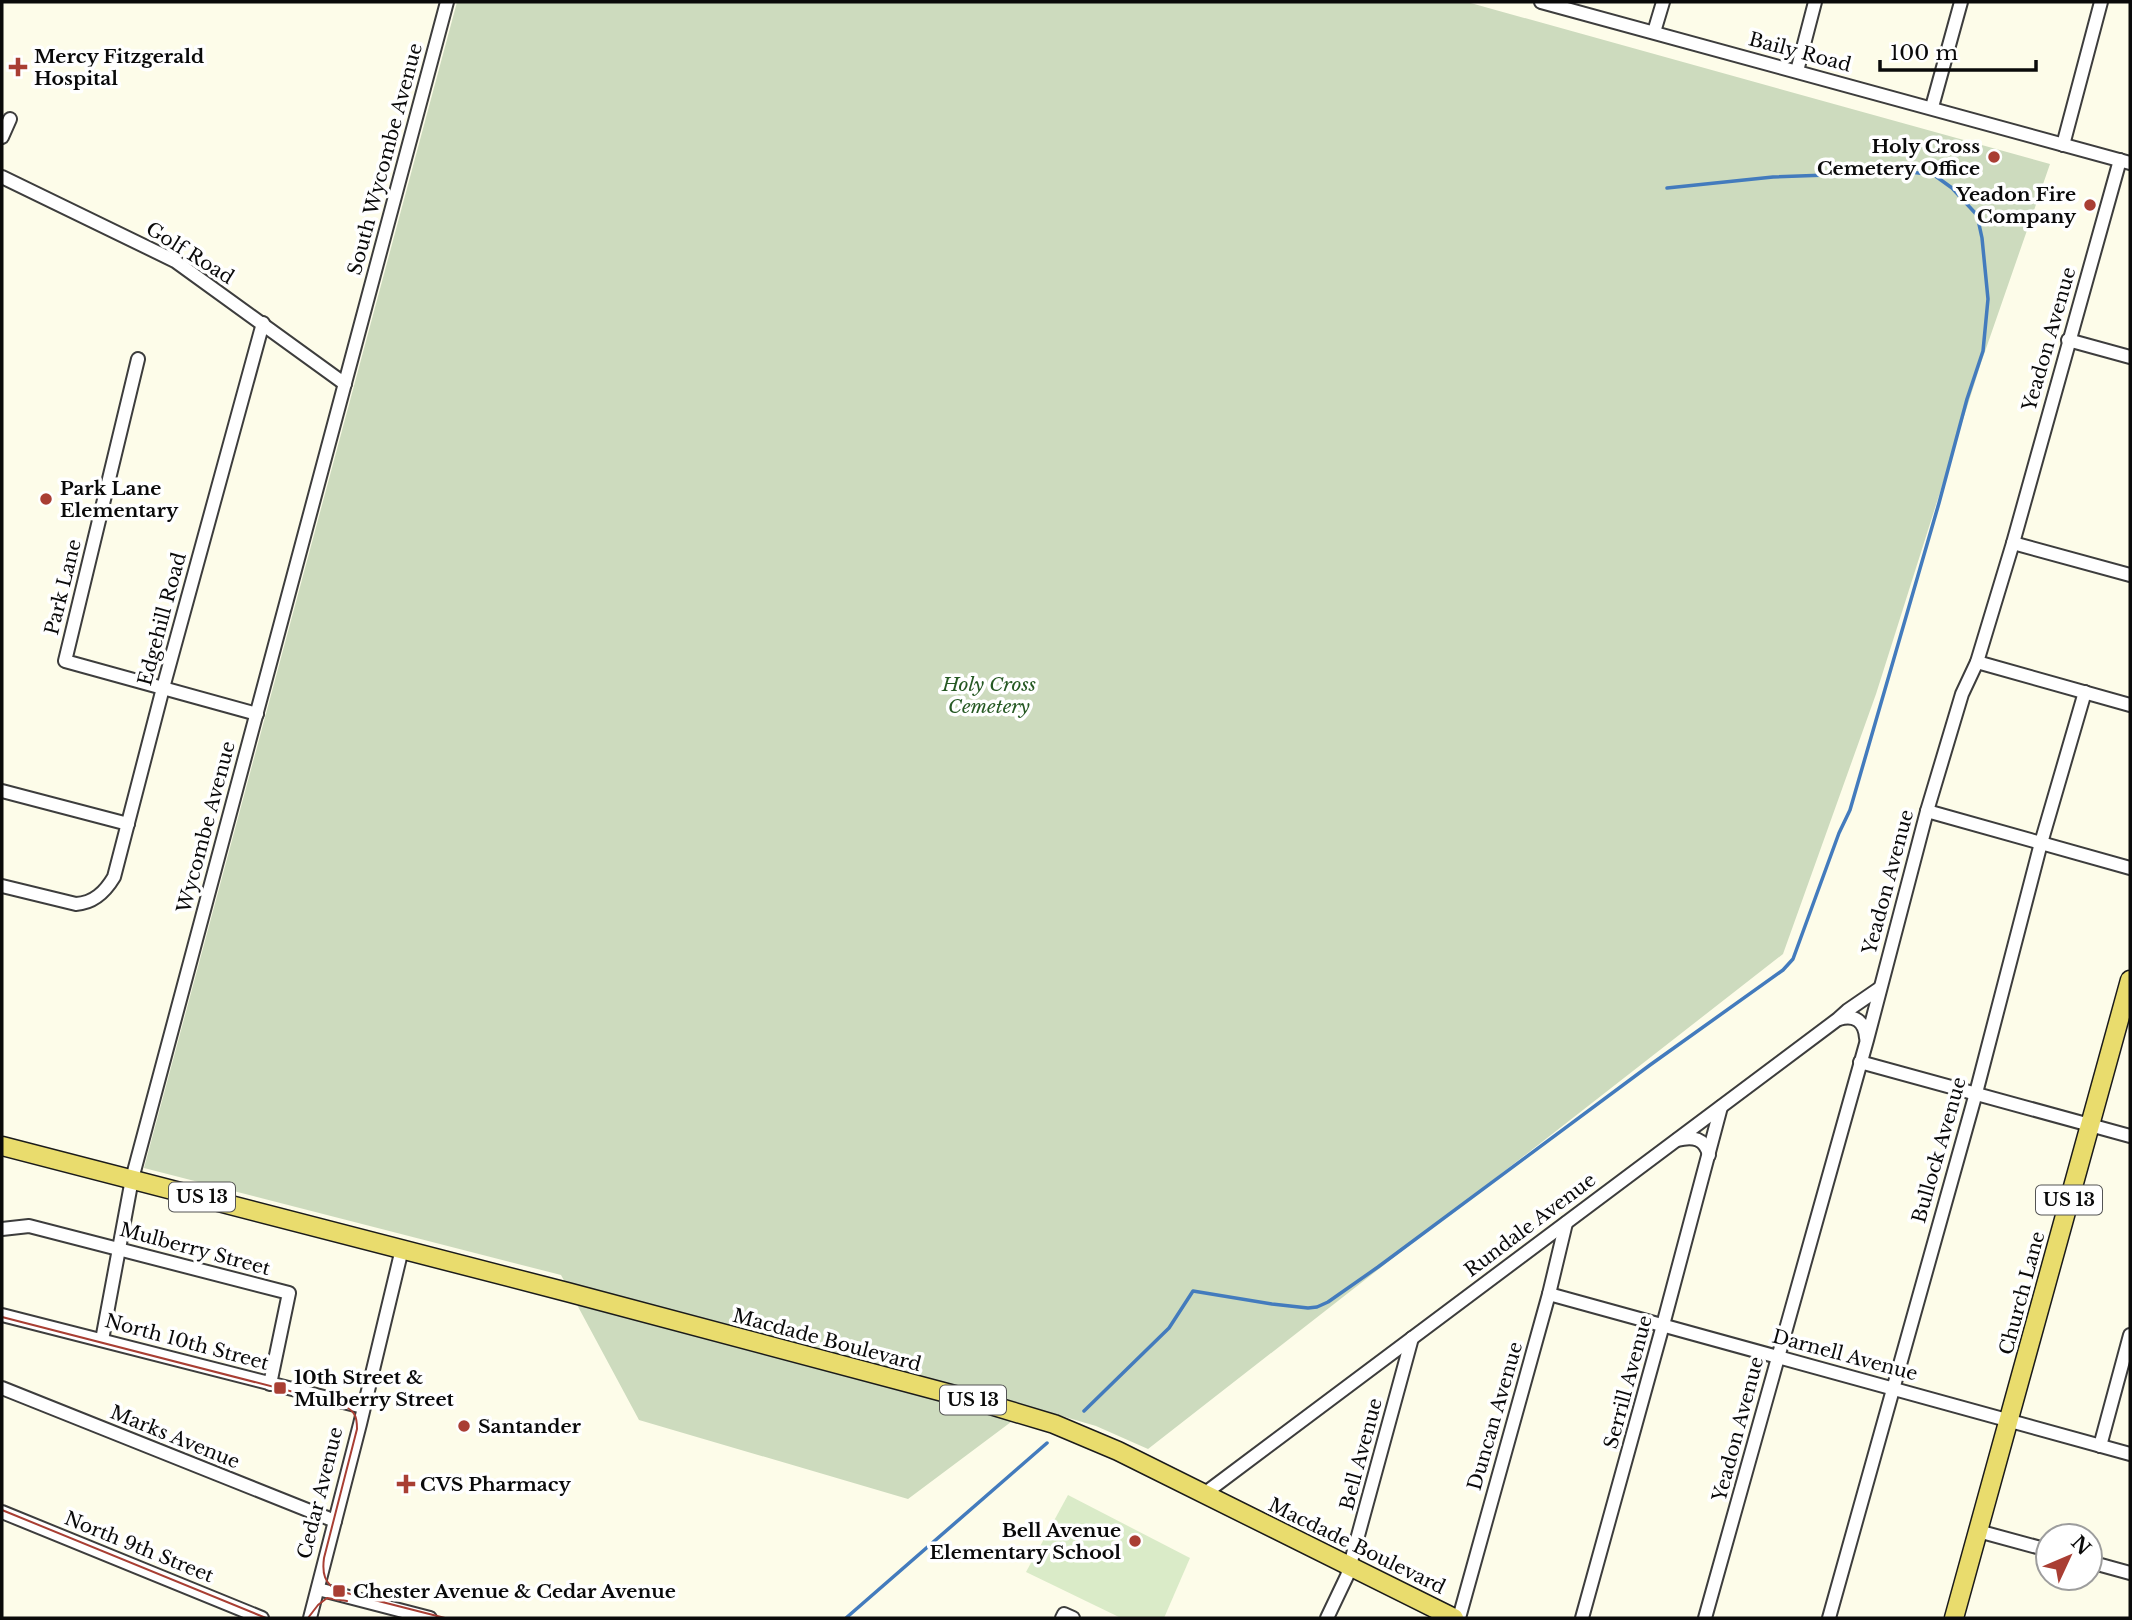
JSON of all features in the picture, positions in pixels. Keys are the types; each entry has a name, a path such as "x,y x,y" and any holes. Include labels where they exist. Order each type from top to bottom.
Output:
{"main road":[{"name":"Church Lane","path":"1954,1618 2130,979"},
{"name":"US 13","path":"2,1146 402,1249"},
{"name":"Macdade Boulevard","path":"402,1249 1028,1416 1097,1441 1456,1618"}],"street":[{"name":"South Wycombe Avenue","path":"360,326 447,2"},
{"name":"Baily Road","path":"1541,2 2125,161"},
{"path":"1654,32 1663,2"},
{"path":"1797,71 1815,2"},
{"path":"1932,107 1961,2"},
{"path":"2063,145 2101,2"},
{"path":"2,137 10,119"},
{"name":"Yeadon Avenue","path":"1705,1618 1867,1040 1927,811 1962,694 1977,662 2068,340 2125,161"},
{"name":"Golf Road","path":"2,177 159,252 263,323 345,384"},
{"name":"Edgehill Road","path":"2,886 76,904 91,901 102,894 110,884 117,868 163,688 263,323"},
{"name":"Wycombe Avenue","path":"102,1340 132,1179 360,326"},
{"path":"2068,340 2130,357"},
{"name":"Park Lane","path":"138,359 65,661 163,688"},
{"path":"2013,542 2130,575"},
{"path":"1977,662 2130,705"},
{"path":"163,688 257,714"},
{"name":"Bullock Avenue","path":"1829,1618 1976,1093 2041,843 2085,692"},
{"path":"2,791 128,824"},
{"path":"1927,811 2130,868"},
{"name":"Rundale Avenue","path":"1204,1494 1880,988"},
{"path":"1838,1019 1851,1017 1859,1020 1866,1030 1867,1040"},
{"path":"1860,1062 2130,1136"},
{"name":"Serrill Avenue","path":"1582,1618 1664,1325 1721,1107"},
{"path":"1677,1140 1689,1137 1699,1140 1707,1148 1709,1155"},
{"name":"Duncan Avenue","path":"1456,1618 1549,1294 1566,1223"},
{"name":"Mulberry Street","path":"2,1230 29,1226 289,1293 270,1384"},
{"name":"Cedar Avenue","path":"310,1618 402,1249"},
{"name":"Darnell Avenue","path":"1549,1294 2130,1454"},
{"name":"North 10th Street","path":"2,1315 363,1407"},
{"path":"2100,1446 2130,1335"},
{"name":"Bell Avenue","path":"1327,1618 1350,1566 1412,1338"},
{"name":"Marks Avenue","path":"2,1388 334,1520"},
{"name":"North 9th Street","path":"2,1512 262,1618"},
{"path":"1978,1531 2034,1546"},
{"path":"2104,1566 2130,1573"},
{"path":"318,1589 430,1618"}],"green space":[{"name":"Holy Cross Cemetery","path":"457,2 1467,2 2050,164 1981,363 1876,694 1783,954 1148,1449 1096,1426 1031,1407 908,1499 639,1420 561,1275 144,1168"},
{"path":"1068,1495 1190,1558 1164,1618 1121,1618 1026,1572"}],"waterway":[{"path":"1084,1411 1169,1328 1193,1291 1308,1308 1328,1302 1783,970 1793,959 1850,810 1983,351 1988,299 1982,238 1977,215 1952,188 1934,175 1911,172 1773,177 1667,188"},
{"path":"846,1618 1047,1443"}],"tram line":[{"path":"2,1317 344,1405 355,1415 357,1429 324,1558 325,1577 330,1585 339,1591 445,1618"},
{"path":"2,1510 266,1618"},
{"path":"308,1618 327,1598 347,1601"}],"place":[{"name":"Mercy Fitzgerald Hospital","path":"18,67"},
{"name":"Holy Cross Cemetery Office","path":"1994,157"},
{"name":"Yeadon Fire Company","path":"2090,205"},
{"name":"Park Lane Elementary","path":"46,499"},
{"name":"10th Street & Mulberry Street","path":"280,1388"},
{"name":"Santander","path":"464,1426"},
{"name":"CVS Pharmacy","path":"406,1484"},
{"name":"Bell Avenue Elementary School","path":"1135,1541"},
{"name":"Chester Avenue & Cedar Avenue","path":"339,1591"}]}
